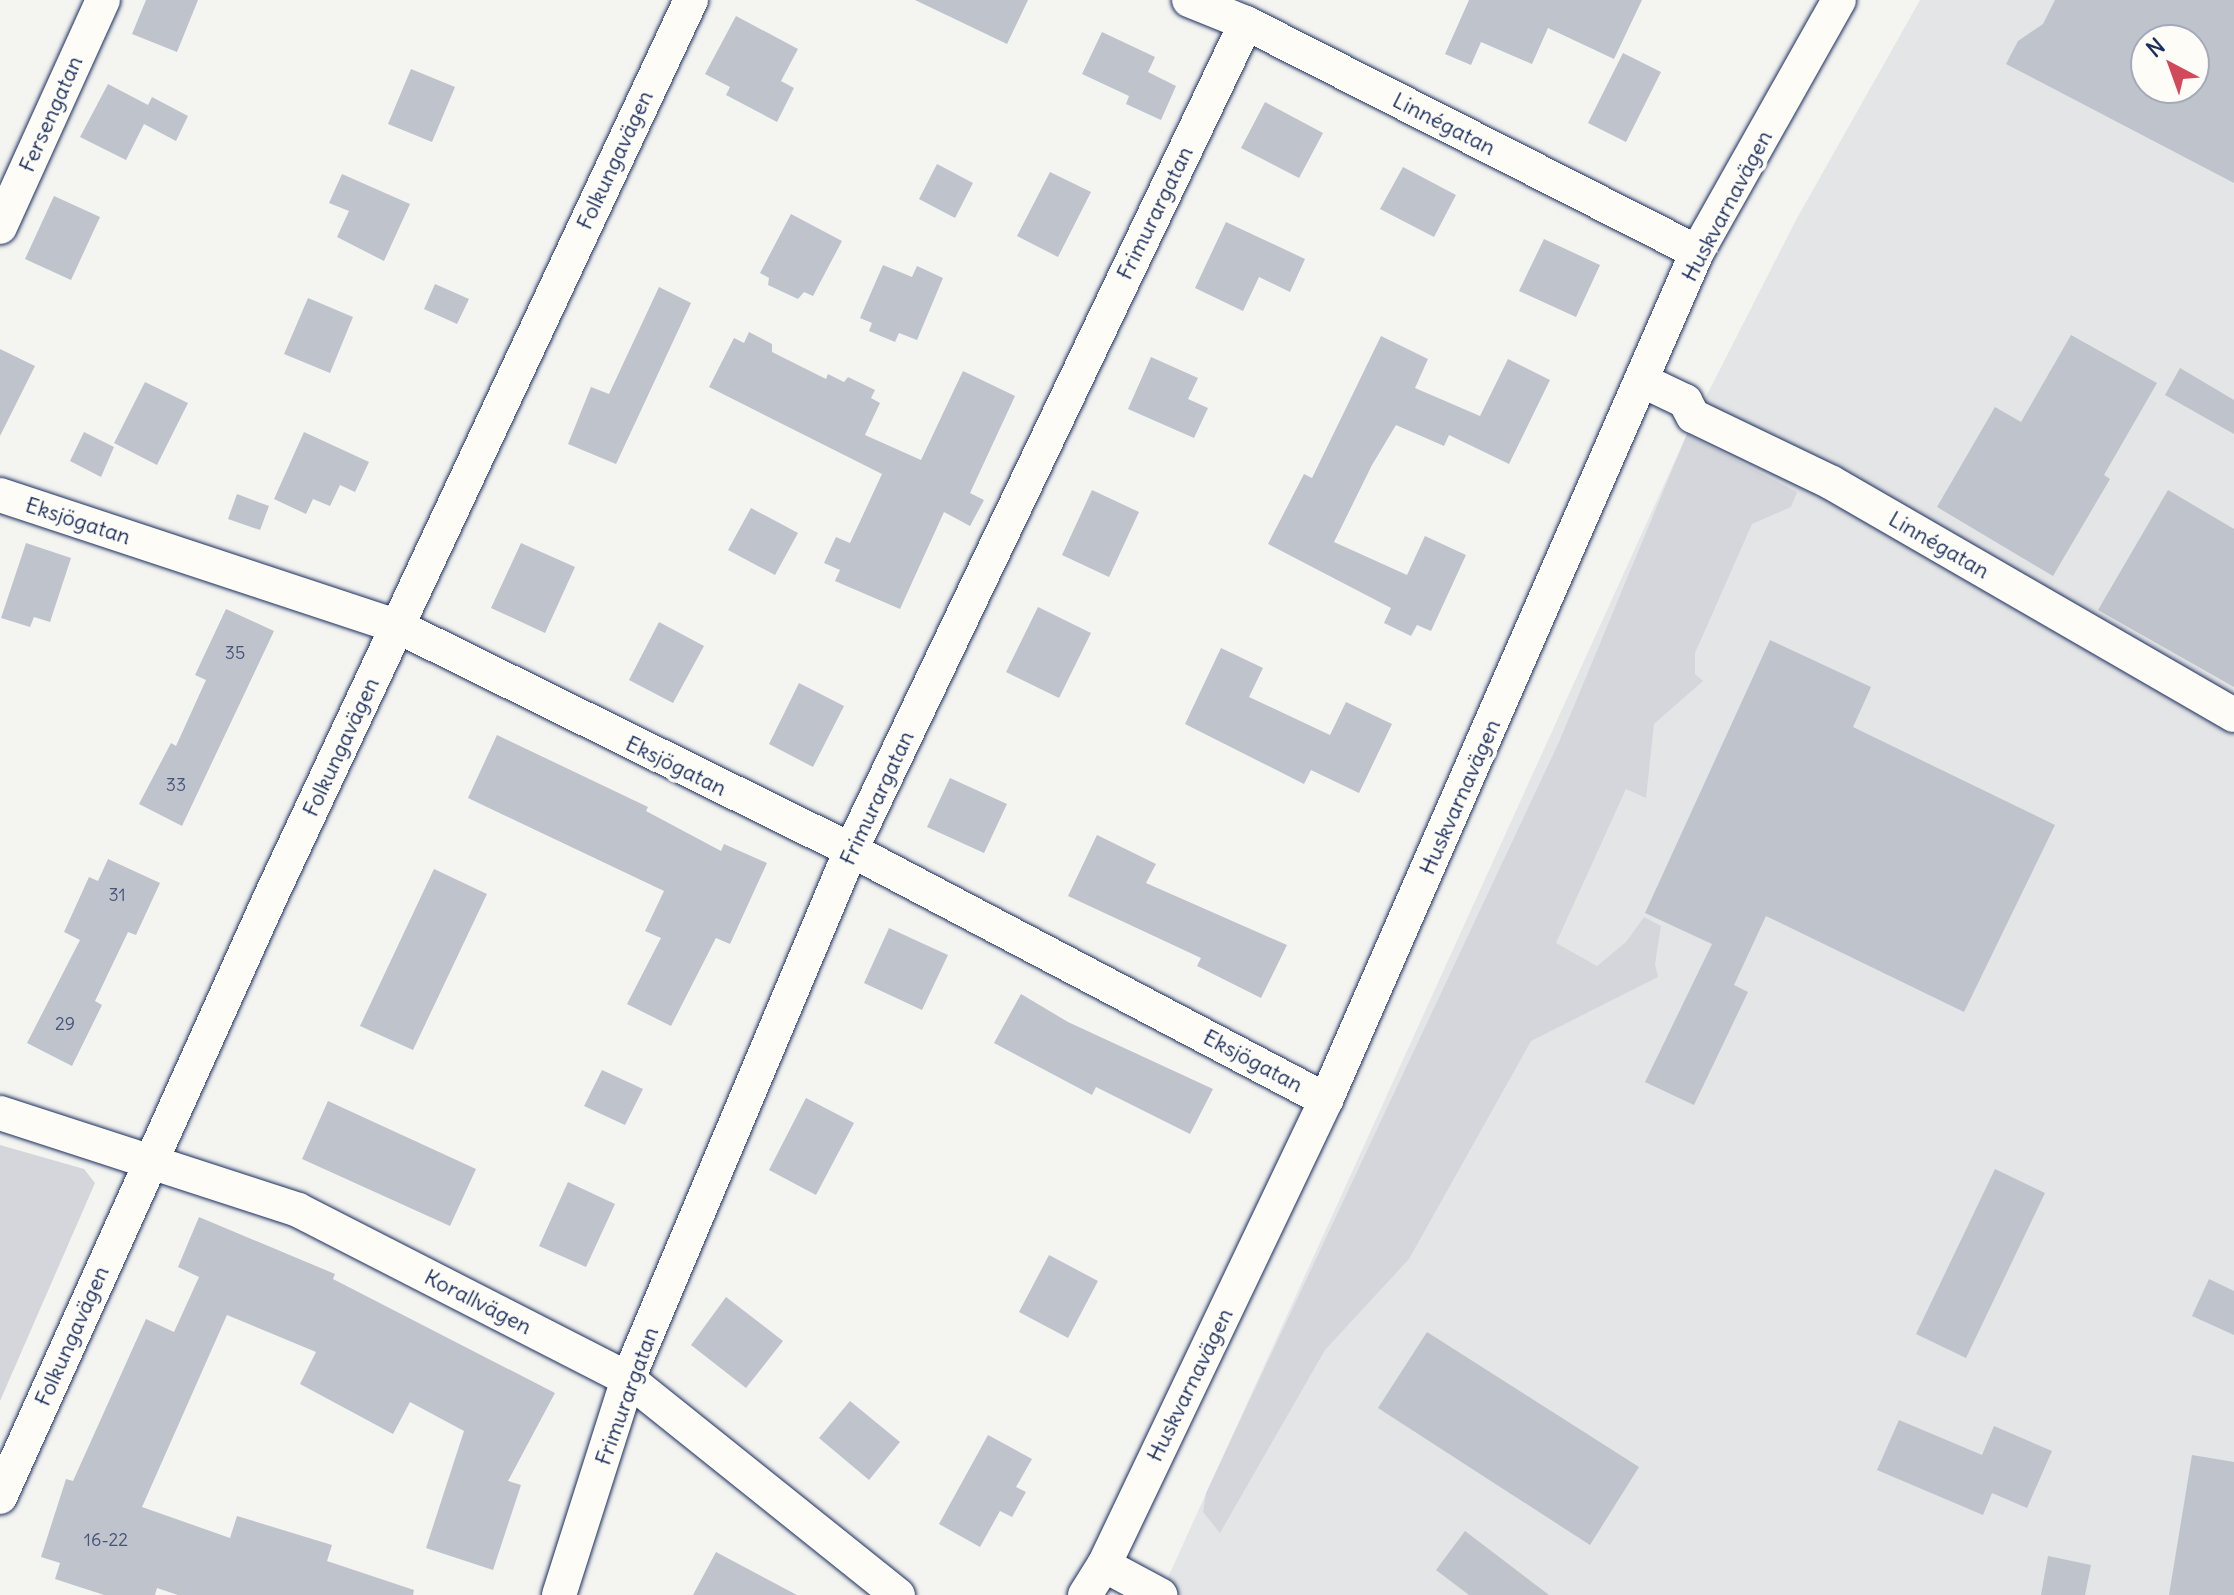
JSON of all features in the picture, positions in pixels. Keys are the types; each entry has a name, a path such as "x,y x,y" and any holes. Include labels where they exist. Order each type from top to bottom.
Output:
{"street":[{"name":"Fersengatan","path":"0,227 103,0"},
{"name":"Folkungavägen","path":"0,1497 150,1162 397,626 691,0"},
{"name":"Linnégatan","path":"1189,0 1246,23 1697,252"},
{"name":"Huskvarnavägen","path":"1085,1595 1104,1565 1326,1100 1697,252 1839,0"},
{"name":"Frimurargatan","path":"559,1595 628,1379 851,850 1246,23"},
{"name":"Linnégatan","path":"1643,381 1685,401 1693,416 1832,483 2234,715"},
{"name":"Eksjögatan","path":"0,495 397,626 851,850 1326,1100"},
{"name":"Korallvägen","path":"0,1113 298,1210 628,1379 898,1595"},
{"path":"1104,1565 1160,1595"}],"shaded area":[{"path":"1920,0 2234,0 2234,1595 1160,1595 1687,434 1796,220"},
{"path":"1687,434 1797,492 1791,507 1752,524 1695,653 1695,674 1703,681 1654,724 1646,798 1626,789 1556,943 1597,966 1626,942 1644,917 1661,926 1655,964 1658,977 1531,1041 1409,1259 1325,1350 1220,1533 1203,1512 1206,1493 1559,742"},
{"path":"0,1145 84,1169 95,1183 0,1401"}],"building":[{"path":"146,0 198,0 177,52 132,34"},
{"path":"915,0 1028,0 1007,44"},
{"path":"1469,0 1642,0 1614,59 1548,28 1532,64 1481,42 1471,65 1445,54"},
{"path":"2055,0 2234,0 2234,183 2006,64 2018,41 2043,24"},
{"path":"736,16 798,49 781,81 794,88 777,122 726,95 730,87 705,74"},
{"path":"1102,32 1155,57 1148,72 1176,86 1161,120 1126,104 1129,96 1082,74"},
{"path":"1623,53 1661,72 1626,142 1588,123"},
{"path":"411,69 455,87 432,142 388,124"},
{"path":"108,84 148,105 152,97 188,116 176,141 144,124 126,160 80,137"},
{"path":"1265,102 1323,133 1299,178 1241,148"},
{"path":"937,164 973,183 955,218 919,199"},
{"path":"1403,167 1456,195 1434,237 1380,209"},
{"path":"1050,172 1091,192 1058,257 1017,236"},
{"path":"342,174 410,204 384,261 337,237 349,211 329,203"},
{"path":"54,196 100,217 71,280 25,259"},
{"path":"791,214 842,241 813,296 804,292 798,299 768,285 769,278 760,273"},
{"path":"1226,222 1305,259 1290,292 1259,277 1243,311 1195,288"},
{"path":"1544,239 1600,265 1576,317 1519,291"},
{"path":"883,265 912,277 917,266 943,278 917,340 899,333 895,342 869,331 872,323 860,318"},
{"path":"435,284 469,299 457,324 424,309"},
{"path":"659,287 691,303 616,464 568,444 591,387 609,394"},
{"path":"308,298 353,317 330,373 284,354"},
{"path":"749,332 772,344 772,352 826,379 828,374 844,382 848,377 875,390 871,398 880,403 865,435 921,460 963,371 1015,396 970,493 984,500 970,526 944,512 900,609 835,581 840,570 824,563 836,537 850,543 882,474 709,387 734,338 744,343"},
{"path":"2071,335 2157,383 2104,475 2110,479 2053,576 1937,507 1995,407 2021,422"},
{"path":"1381,336 1428,359 1415,388 1480,416 1508,359 1550,380 1509,464 1449,435 1444,446 1396,425 1372,465 1334,542 1407,575 1425,536 1466,555 1431,631 1417,625 1411,636 1384,623 1391,608 1268,544 1304,474 1312,478"},
{"path":"0,349 35,366 0,436"},
{"path":"1151,357 1198,378 1188,399 1208,408 1194,438 1128,409"},
{"path":"2180,368 2234,400 2234,434 2165,395"},
{"path":"145,382 188,403 157,465 114,443"},
{"path":"84,432 114,447 101,477 70,461"},
{"path":"304,432 369,462 355,492 340,485 330,506 313,499 306,514 274,499"},
{"path":"1092,490 1139,512 1109,577 1062,555"},
{"path":"2168,490 2234,529 2234,687 2098,610"},
{"path":"237,494 269,506 260,530 228,519"},
{"path":"751,508 798,533 775,575 728,550"},
{"path":"26,543 71,558 50,622 34,617 30,627 1,618"},
{"path":"521,543 575,567 545,633 491,608"},
{"path":"1038,607 1091,633 1059,698 1006,672"},
{"path":"226,609 274,631 182,826 139,804 171,743 176,746 206,680 195,675"},
{"path":"659,622 704,646 673,703 629,680"},
{"path":"1770,640 1871,687 1853,727 2055,825 1964,1012 1766,916 1734,985 1748,992 1694,1105 1645,1082 1712,944 1645,913"},
{"path":"1221,648 1263,668 1249,697 1330,735 1346,702 1392,724 1359,793 1311,770 1304,784 1185,724"},
{"path":"799,683 844,706 813,767 769,744"},
{"path":"497,735 648,807 646,811 721,851 724,844 767,863 730,944 716,938 671,1026 627,1004 661,938 645,931 664,891 468,798"},
{"path":"950,778 1007,804 984,853 927,827"},
{"path":"1097,835 1156,864 1146,883 1287,945 1261,998 1197,966 1201,958 1068,896"},
{"path":"108,859 160,883 136,935 128,932 95,1001 102,1005 72,1066 27,1043 80,940 64,932 89,877 98,881"},
{"path":"434,869 487,894 413,1050 360,1026"},
{"path":"889,928 948,955 922,1010 864,983"},
{"path":"1021,994 1068,1022 1213,1089 1190,1134 1096,1087 1092,1095 994,1043"},
{"path":"602,1070 643,1089 625,1125 584,1106"},
{"path":"806,1098 854,1123 816,1195 769,1170"},
{"path":"328,1101 476,1169 450,1226 302,1159"},
{"path":"1995,1169 2045,1193 1966,1358 1916,1334"},
{"path":"568,1182 615,1204 586,1267 539,1246"},
{"path":"199,1217 335,1274 333,1279 555,1393 508,1481 521,1485 493,1570 426,1548 464,1431 410,1402 393,1434 300,1384 316,1352 227,1315 142,1507 230,1538 237,1516 332,1545 327,1561 414,1590 413,1595 178,1595 157,1588 155,1595 104,1595 55,1579 60,1563 41,1557 66,1479 73,1481 146,1319 174,1332 199,1277 178,1267"},
{"path":"1049,1255 1098,1281 1068,1338 1019,1312"},
{"path":"2209,1279 2234,1291 2234,1335 2192,1316"},
{"path":"726,1297 783,1341 746,1388 691,1345"},
{"path":"1427,1332 1639,1467 1590,1545 1378,1408"},
{"path":"850,1401 900,1442 869,1480 819,1438"},
{"path":"1899,1420 1982,1455 1994,1426 2052,1451 2027,1508 1992,1493 1983,1515 1877,1470"},
{"path":"988,1435 1032,1459 1016,1487 1026,1492 1012,1517 1000,1511 980,1547 939,1524"},
{"path":"2192,1455 2234,1462 2234,1595 2169,1595"},
{"path":"1465,1531 1549,1595 1469,1595 1436,1570"},
{"path":"716,1552 797,1595 693,1595"},
{"path":"2048,1556 2091,1565 2085,1595 2041,1595"}]}
